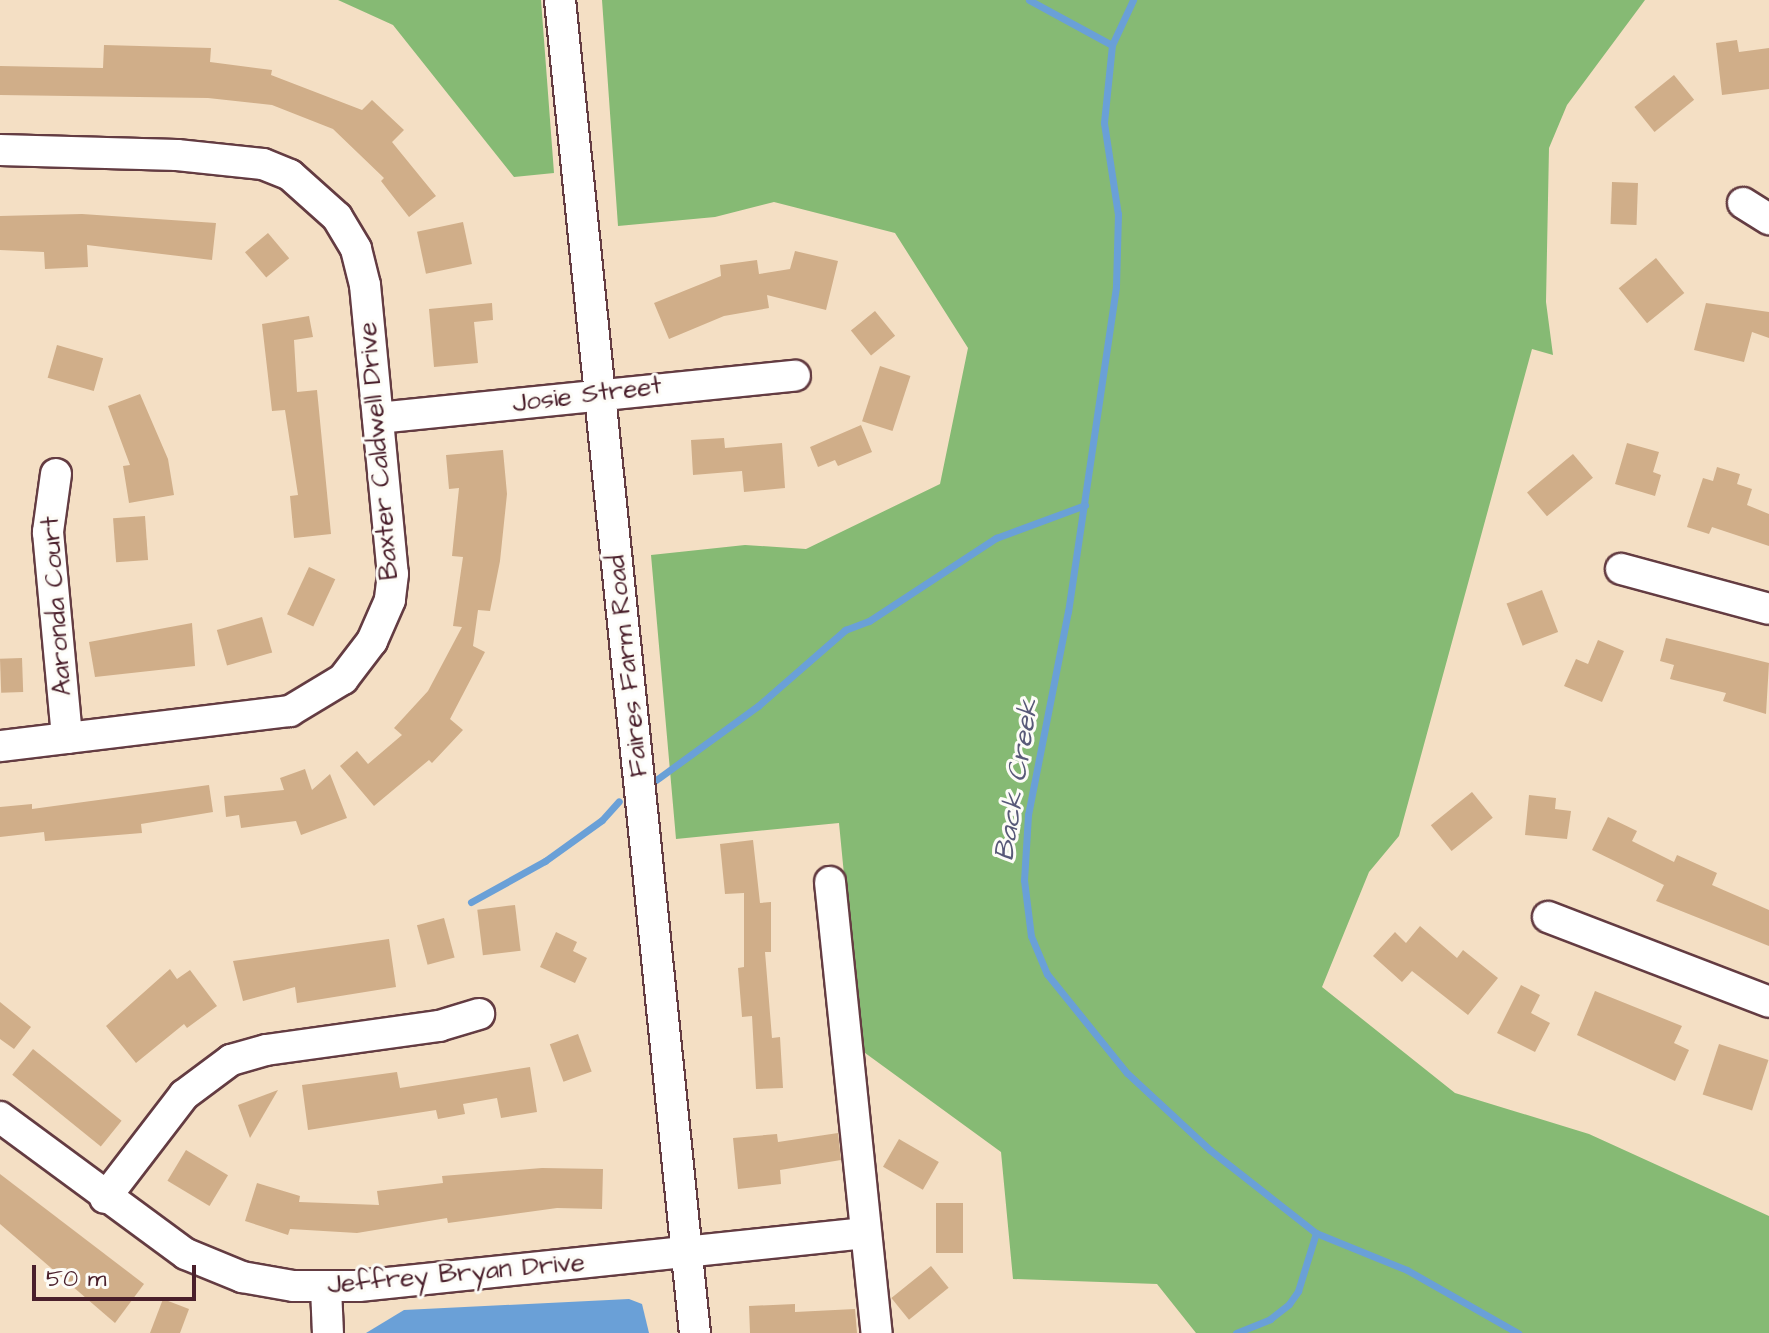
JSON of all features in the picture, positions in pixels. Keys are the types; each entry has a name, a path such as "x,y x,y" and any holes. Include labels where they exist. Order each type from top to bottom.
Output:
{"street":[{"name":"Faires Farm Road","path":"560,0 695,1333"},
{"name":"Baxter Caldwell Drive","path":"0,150 229,159 263,164 290,175 337,217 356,249 365,285 393,552 390,600 377,633 343,679 290,711 0,746"},
{"path":"1743,203 1769,219"},
{"name":"Josie Street","path":"378,418 795,376"},
{"name":"Aaronda Court","path":"56,474 48,532 67,738"},
{"path":"1621,569 1769,609"},
{"path":"830,882 877,1333"},
{"path":"1548,917 1769,1002"},
{"path":"105,1198 184,1095 231,1060 266,1050 439,1026 479,1014"},
{"name":"Jeffrey Bryan Drive","path":"0,1117 105,1198 204,1263 271,1283 326,1288 865,1233"},
{"path":"326,1288 328,1333"}],"green space":[{"path":"338,0 541,0 554,173 514,177 393,25"},
{"path":"602,0 1645,0 1567,105 1549,148 1546,302 1553,355 1532,349 1399,836 1369,872 1322,987 1455,1093 1589,1134 1769,1216 1769,1333 1196,1333 1157,1284 1013,1279 1001,1152 861,1050 839,823 676,839 651,555 745,545 806,549 940,484 968,348 895,233 774,202 715,217 618,226"}],"water":[{"path":"629,1299 642,1304 649,1333 366,1333 404,1310"}],"building":[{"path":"1737,40 1739,52 1769,48 1769,89 1722,95 1716,43"},
{"path":"104,45 211,48 210,62 272,70 271,75 362,110 372,100 404,130 392,142 436,196 409,217 381,181 384,178 333,129 272,105 208,98 0,95 0,66 103,68"},
{"path":"1674,75 1694,100 1655,132 1634,107"},
{"path":"1612,182 1638,183 1637,225 1611,224"},
{"path":"82,214 216,223 212,260 87,245 88,267 45,269 44,252 0,250 0,216"},
{"path":"463,222 472,264 426,274 417,232"},
{"path":"268,233 289,258 266,278 245,252"},
{"path":"795,251 838,261 826,310 767,295 769,308 724,316 669,339 654,303 721,276 720,265 757,260 759,274 790,269"},
{"path":"1656,258 1684,293 1647,323 1619,288"},
{"path":"492,303 493,320 474,322 478,363 434,367 429,309"},
{"path":"1706,303 1769,312 1769,338 1752,332 1744,362 1694,350"},
{"path":"875,311 895,336 871,355 851,331"},
{"path":"309,316 313,337 294,340 297,392 317,390 331,534 294,538 290,496 298,495 285,410 272,411 262,324"},
{"path":"57,345 103,358 94,391 48,378"},
{"path":"880,366 910,376 893,431 862,421"},
{"path":"140,394 168,459 174,495 129,503 123,466 130,465 108,406"},
{"path":"861,425 872,452 838,466 835,460 818,467 810,447"},
{"path":"724,438 725,448 782,443 785,488 744,492 742,471 693,475 691,440"},
{"path":"1627,443 1659,452 1653,472 1661,475 1655,496 1615,484"},
{"path":"503,450 507,494 500,561 490,611 478,610 473,646 485,652 450,719 463,730 432,763 429,760 374,806 340,766 357,751 368,764 402,735 394,728 428,691 462,627 453,626 463,557 452,556 459,488 449,489 446,455"},
{"path":"1573,454 1593,478 1547,516 1527,493"},
{"path":"1717,467 1740,474 1737,484 1752,489 1747,505 1769,514 1769,546 1712,527 1709,534 1687,527 1703,478 1713,481"},
{"path":"145,516 148,560 116,562 113,518"},
{"path":"309,567 335,579 313,626 287,614"},
{"path":"1542,590 1558,632 1523,646 1507,604"},
{"path":"262,617 272,653 227,666 217,630"},
{"path":"192,623 195,666 95,677 89,642"},
{"path":"1666,638 1769,663 1766,714 1723,701 1726,693 1670,679 1674,665 1660,661"},
{"path":"1598,640 1624,651 1602,702 1564,686 1576,659 1588,664"},
{"path":"22,658 23,692 1,693 0,659"},
{"path":"305,769 312,790 330,774 347,818 301,835 296,821 241,828 239,815 226,817 224,796 284,790 280,778"},
{"path":"209,785 213,812 141,824 142,833 45,841 44,832 0,837 0,807 32,804 32,809"},
{"path":"1472,792 1493,818 1452,851 1431,825"},
{"path":"1529,795 1556,798 1555,809 1571,811 1567,839 1525,835"},
{"path":"1608,817 1637,831 1632,841 1674,862 1677,855 1717,873 1712,885 1769,910 1769,946 1656,901 1664,885 1592,850"},
{"path":"753,840 760,903 771,902 771,952 765,952 772,1038 780,1037 783,1088 756,1089 752,1016 742,1017 738,968 744,967 744,893 725,894 720,844"},
{"path":"515,905 521,951 483,955 477,910"},
{"path":"444,918 455,958 428,965 417,925"},
{"path":"1420,926 1457,958 1463,950 1498,978 1468,1015 1412,971 1402,982 1373,956 1395,932 1406,943"},
{"path":"556,932 577,942 573,951 587,958 575,983 540,967"},
{"path":"389,939 396,987 297,1003 295,987 243,1001 233,961"},
{"path":"170,969 177,979 190,970 217,1006 187,1028 184,1024 136,1063 106,1026"},
{"path":"1521,985 1540,995 1531,1013 1550,1023 1535,1052 1497,1033"},
{"path":"1595,991 1682,1026 1674,1043 1689,1050 1675,1081 1577,1035"},
{"path":"0,1002 31,1027 14,1049 0,1039"},
{"path":"578,1034 592,1072 563,1082 550,1044"},
{"path":"1719,1044 1768,1060 1752,1110 1703,1094"},
{"path":"33,1049 122,1121 101,1146 12,1075"},
{"path":"530,1067 537,1112 501,1118 497,1098 463,1104 465,1114 438,1119 436,1110 308,1130 302,1085 397,1072 400,1088"},
{"path":"278,1090 250,1138 238,1105"},
{"path":"838,1133 841,1160 780,1170 781,1184 738,1189 733,1138 777,1134 778,1142"},
{"path":"899,1139 939,1162 923,1190 883,1167"},
{"path":"186,1150 228,1175 209,1206 167,1181"},
{"path":"542,1168 603,1169 602,1209 557,1208 448,1223 447,1218 357,1233 290,1229 288,1235 245,1221 257,1183 300,1196 299,1202 379,1205 377,1191 443,1183 442,1176"},
{"path":"0,1174 144,1284 115,1323 0,1224"},
{"path":"936,1203 963,1203 963,1253 936,1253"},
{"path":"931,1266 949,1288 909,1320 891,1298"},
{"path":"163,1299 189,1309 180,1333 150,1333"},
{"path":"795,1304 795,1312 855,1309 857,1333 750,1333 749,1306"}],"waterway":[{"path":"1029,0 1112,45"},
{"name":"Back Creek","path":"1133,0 1112,45 1104,123 1118,214 1116,287 1068,611 1028,815 1024,880 1031,936 1047,974 1127,1073 1210,1150 1316,1233 1407,1270 1518,1333"},
{"path":"656,780 758,706 845,630 869,621 996,538 1085,505"},
{"path":"471,902 545,861 602,820 619,801"},
{"path":"1236,1333 1270,1319 1289,1304 1298,1291 1316,1233"}]}
